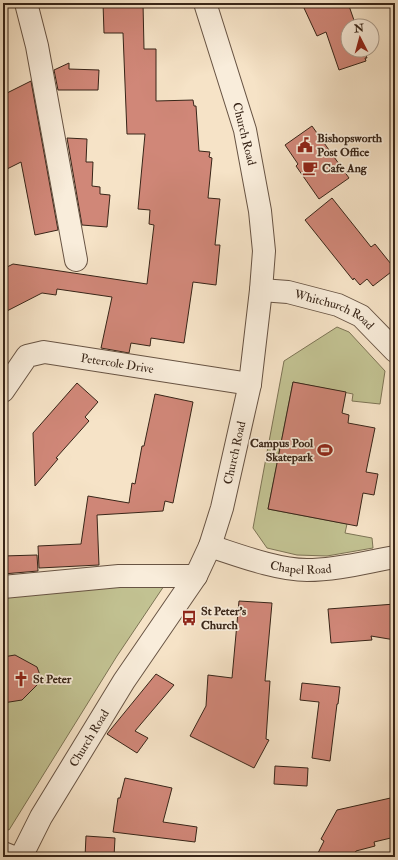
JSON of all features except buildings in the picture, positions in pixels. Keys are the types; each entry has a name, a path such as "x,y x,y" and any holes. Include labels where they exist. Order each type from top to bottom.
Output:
{"street":[{"path":"26,3 37,46 76,260"},
{"name":"Church Road","path":"22,857 41,817 124,682 196,576 210,546 222,508 250,384 261,290 264,251 263,237 245,130 205,3"},
{"name":"Whitchurch Road","path":"261,290 288,292 338,304 361,316 395,351"},
{"name":"Petercole Drive","path":"3,391 27,356 44,352 250,384"},
{"name":"Chapel Road","path":"210,546 250,559 306,570 326,569 395,557"},
{"path":"3,587 120,576 196,576"},
{"path":"3,853 13,857"}],"green space":[{"path":"337,327 349,332 385,371 380,404 352,401 353,394 293,382 268,509 347,524 345,533 372,538 373,548 327,556 297,555 267,548 253,528 284,361"},
{"path":"170,577 117,656 9,830 3,828 3,592"}],"place":[{"name":"Bishopsworth Post Office","path":"305,145"},
{"name":"Cafe Ang","path":"310,168"},
{"name":"Campus Pool Skatepark","path":"325,450"},
{"name":"St Peter's Church","path":"189,618"},
{"name":"St Peter","path":"21,679"}]}
